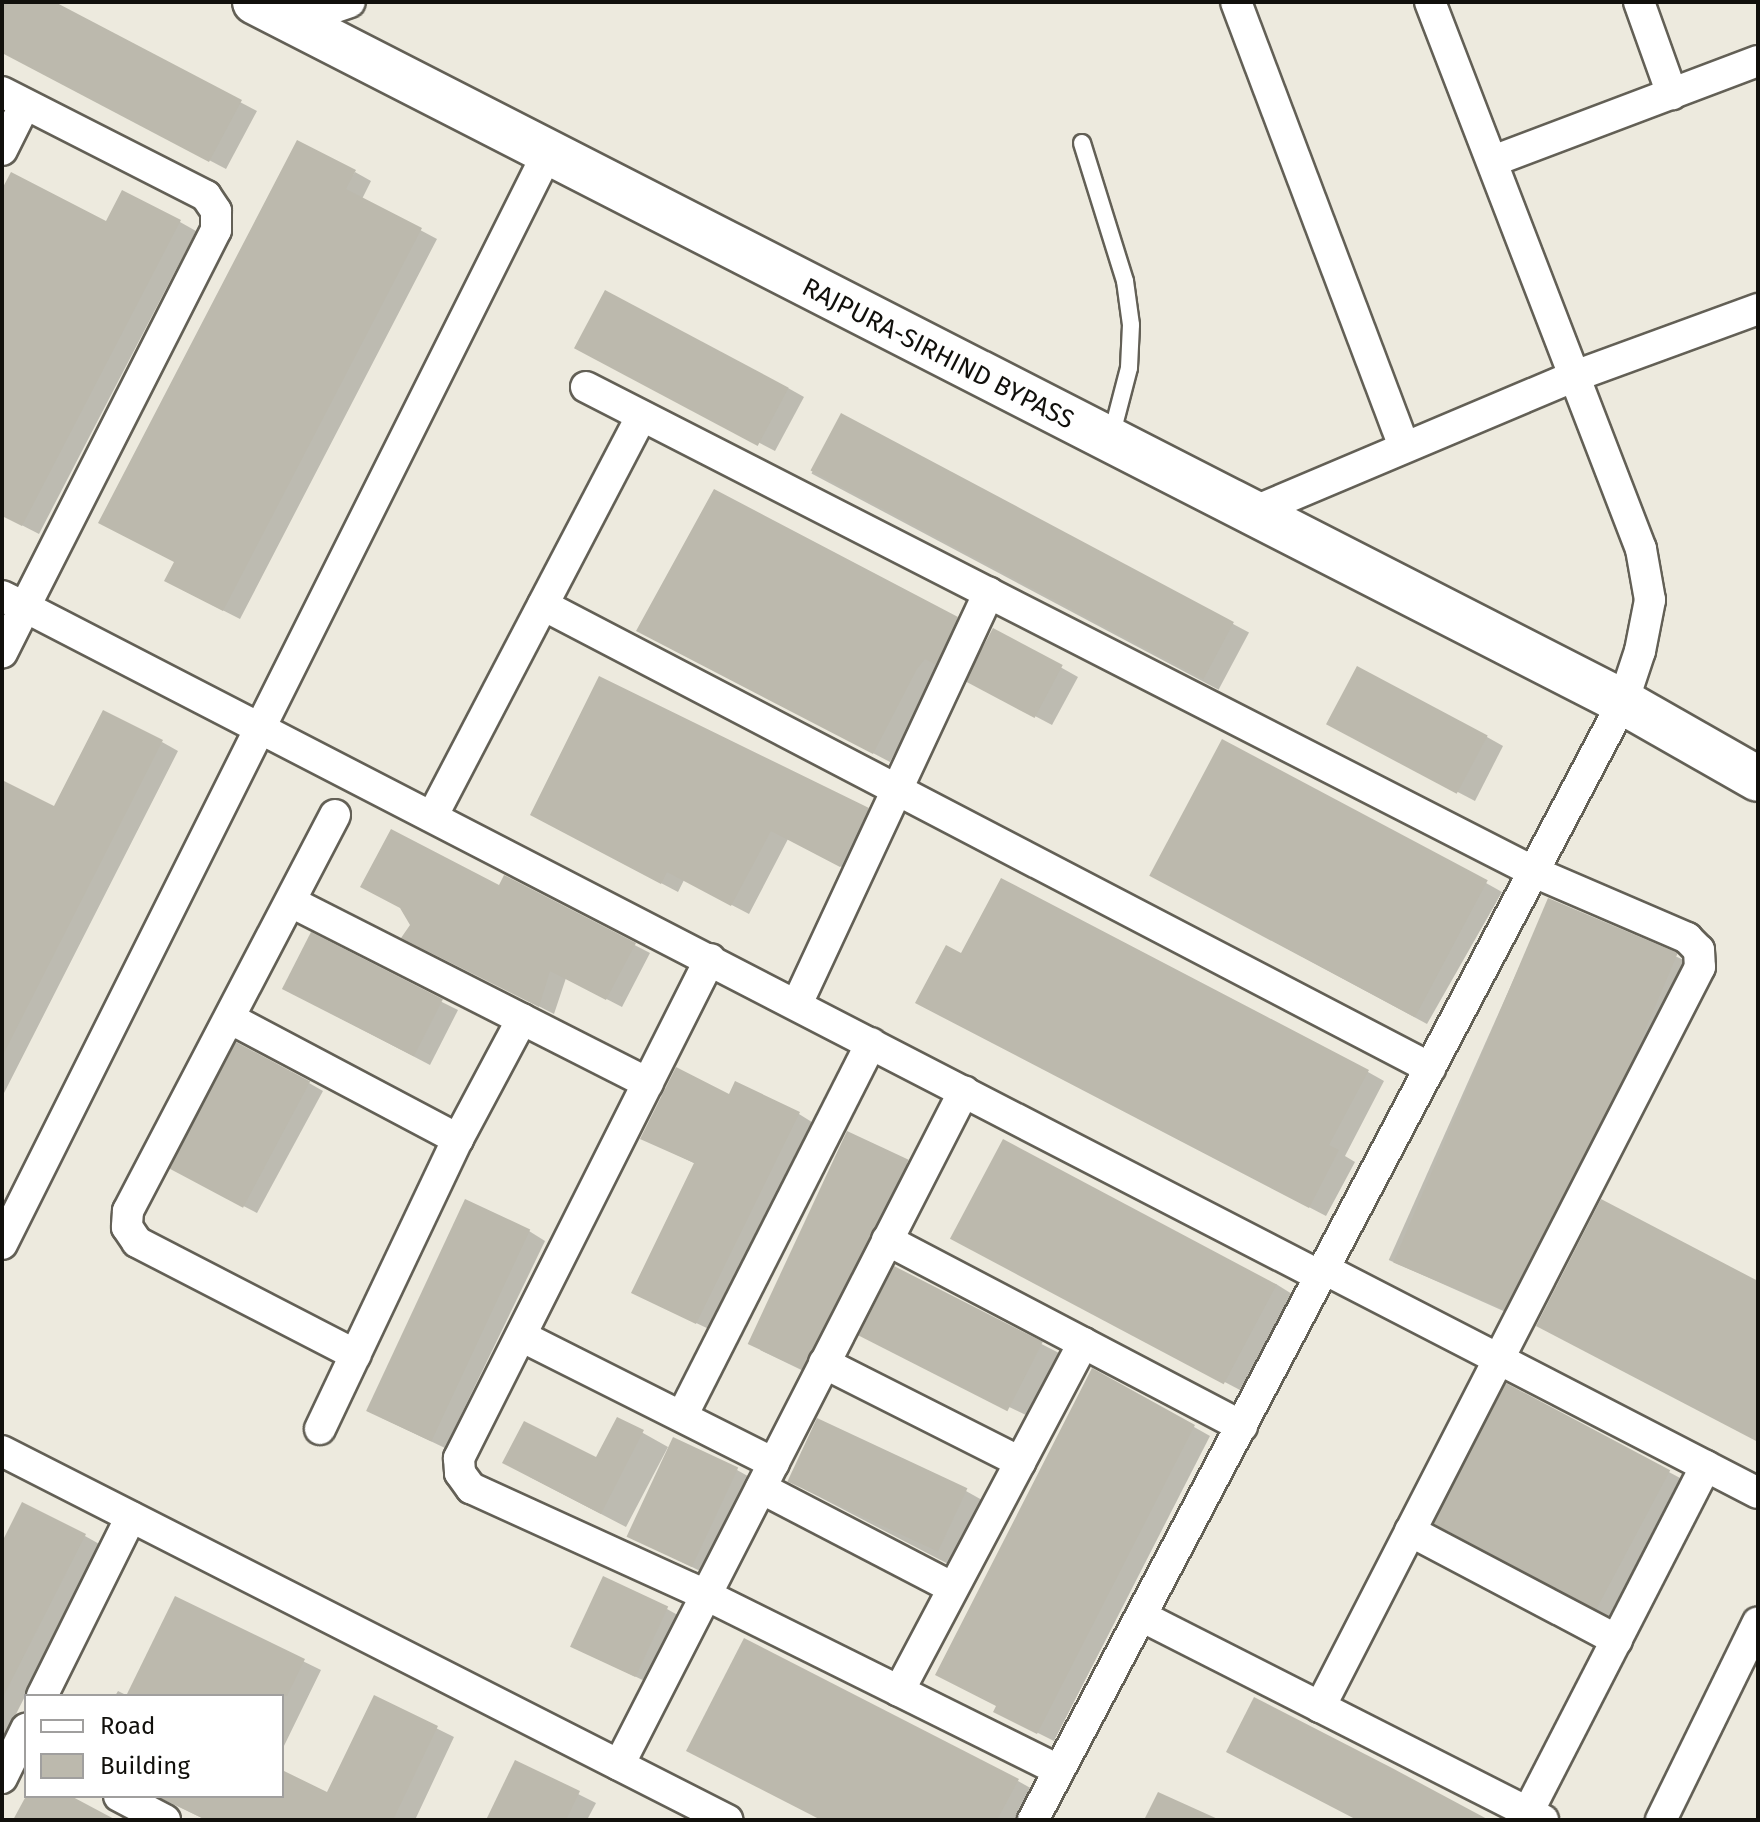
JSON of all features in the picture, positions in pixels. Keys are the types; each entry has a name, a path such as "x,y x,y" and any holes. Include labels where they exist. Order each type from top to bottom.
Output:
{"main road":[{"name":"RAJPURA-SIRHIND BYPASS","path":"273,12 1248,514 1623,702 1758,779"}],"street":[{"path":"273,12 350,2"},
{"path":"1236,2 1404,446"},
{"path":"1639,2 1672,94"},
{"path":"1033,1820 1623,702 1650,600 1641,549 1493,161 1439,5"},
{"path":"1493,161 1758,61"},
{"path":"2,150 14,98 206,196 216,220 13,601 2,653"},
{"path":"2,1244 548,152"},
{"path":"1248,514 1575,376 1758,309"},
{"path":"586,387 1534,872 1687,938 1699,950 1700,967 1320,1707"},
{"path":"433,815 642,416"},
{"path":"797,1004 989,593"},
{"path":"13,601 261,726 964,1091 1497,1358 1758,1493"},
{"path":"543,605 1430,1068"},
{"path":"335,815 293,903 128,1211 127,1227 137,1242 356,1355"},
{"path":"293,903 648,1083"},
{"path":"710,959 459,1458 460,1473 471,1488 706,1595 1059,1770"},
{"path":"231,1019 458,1139"},
{"path":"320,1429 458,1139 522,1019"},
{"path":"682,1416 871,1043"},
{"path":"619,1765 964,1091"},
{"path":"887,1240 1242,1426"},
{"path":"521,1336 682,1416 767,1475 953,1588"},
{"path":"899,1691 1083,1343"},
{"path":"824,1363 1020,1462"},
{"path":"2,1451 727,1820"},
{"path":"1141,1616 1536,1816 1617,1640 1706,1466"},
{"path":"43,1694 131,1517"},
{"path":"1410,1531 1617,1640"},
{"path":"1661,1820 1758,1622"},
{"path":"2,1778 23,1741"},
{"path":"123,1798 165,1820"}],"lane":[{"path":"1082,143 1125,281 1131,325 1129,368 1109,442"}],"building":[{"path":"2,2 55,2 242,100 209,162 2,53"},
{"path":"297,140 356,170 346,189 422,228 223,611 164,581 174,562 98,523"},
{"path":"11,172 106,221 122,190 181,220 22,526 2,516 2,189"},
{"path":"605,290 789,388 758,446 574,348"},
{"path":"841,413 1234,622 1203,679 810,470"},
{"path":"714,489 958,617 936,665 925,659 917,669 873,754 636,631"},
{"path":"993,628 1063,665 1035,718 965,681"},
{"path":"1357,666 1488,735 1457,794 1326,724"},
{"path":"599,676 869,808 840,867 771,831 731,906 667,872 661,884 530,815"},
{"path":"103,710 163,740 2,1057 2,780 54,806"},
{"path":"1222,739 1488,880 1415,1017 1149,876"},
{"path":"391,829 499,885 504,875 636,943 606,1000 550,971 539,1007 401,938 410,925 400,908 360,887"},
{"path":"1001,878 1369,1070 1329,1145 1339,1150 1309,1208 915,1003 946,945 961,953"},
{"path":"1548,898 1678,953 1523,1318 1393,1263"},
{"path":"311,932 443,999 414,1056 282,989"},
{"path":"236,1042 310,1081 243,1208 169,1168"},
{"path":"676,1067 729,1094 735,1081 800,1112 696,1324 631,1293 694,1163 640,1139"},
{"path":"847,1131 909,1160 809,1373 748,1344"},
{"path":"1003,1139 1277,1285 1224,1384 950,1239"},
{"path":"465,1199 530,1229 431,1442 366,1411"},
{"path":"1601,1199 1758,1281 1758,1442 1536,1326"},
{"path":"894,1266 1043,1342 1007,1411 859,1335"},
{"path":"1092,1368 1195,1425 1037,1734 993,1712 996,1706 935,1675"},
{"path":"1506,1383 1670,1470 1596,1610 1432,1523"},
{"path":"617,1417 644,1430 601,1514 502,1463 524,1421 596,1457"},
{"path":"817,1418 967,1488 938,1552 787,1481"},
{"path":"673,1437 738,1467 692,1567 627,1537"},
{"path":"22,1502 86,1534 2,1699 2,1542"},
{"path":"603,1576 668,1606 635,1677 570,1647"},
{"path":"175,1596 305,1659 287,1696 127,1694"},
{"path":"744,1638 1019,1779 997,1820 821,1820 686,1751"},
{"path":"374,1695 438,1726 393,1820 206,1820 162,1798 284,1798 284,1771 327,1792"},
{"path":"1254,1697 1489,1820 1357,1820 1226,1752"},
{"path":"515,1760 580,1791 566,1820 486,1820"},
{"path":"1158,1792 1220,1820 1144,1820"},
{"path":"25,1798 75,1798 116,1820 13,1820"}]}
